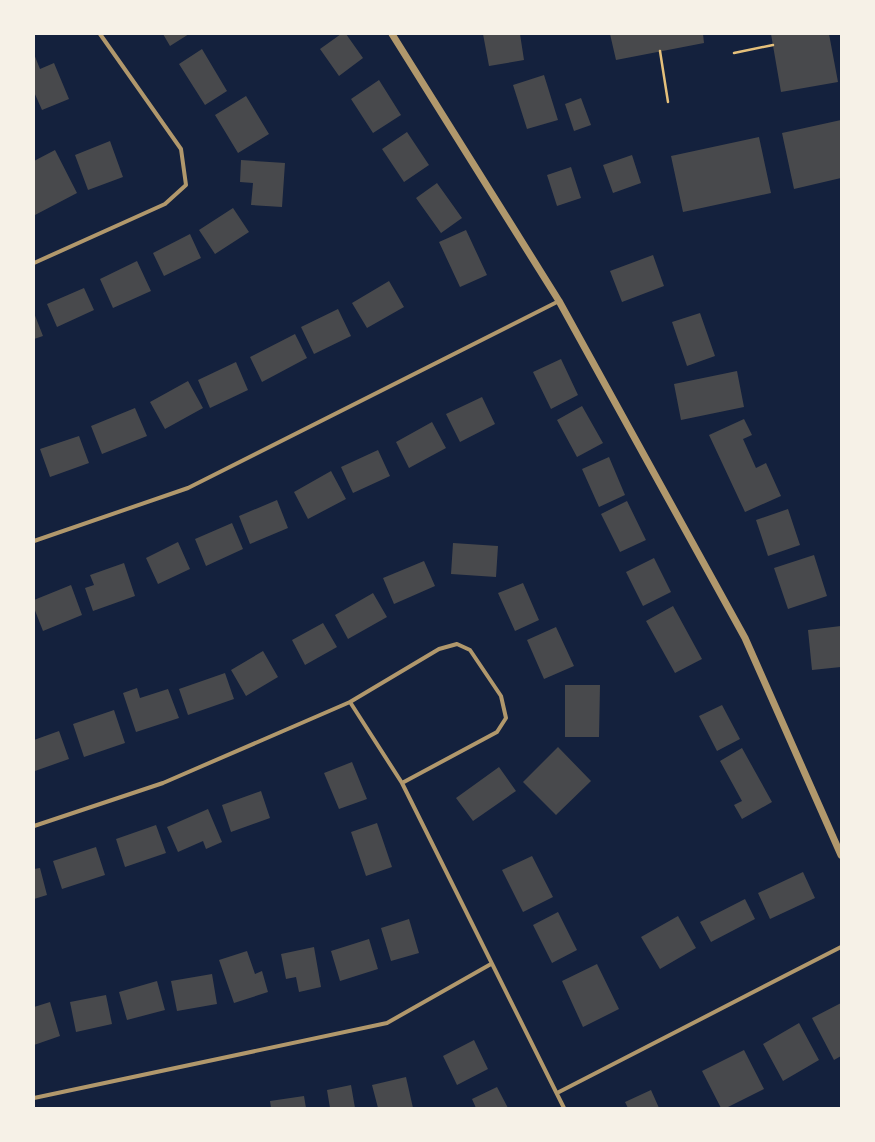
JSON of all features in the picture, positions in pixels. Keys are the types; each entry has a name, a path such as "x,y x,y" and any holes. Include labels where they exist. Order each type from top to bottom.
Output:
{"street":[{"path":"34,262 165,204 186,185 180,148 100,34"},
{"path":"392,34 559,301 745,638 841,855"},
{"path":"34,541 188,488 559,301"},
{"path":"34,826 163,783 350,702 438,649 457,644 470,650 501,696 506,718 497,732 402,783"},
{"path":"350,702 402,783 564,1108"},
{"path":"557,1093 841,947"},
{"path":"34,1098 387,1023 491,964"}],"path":[{"path":"734,53 773,45"},
{"path":"660,51 668,102"}],"building":[{"path":"163,34 189,34 170,46"},
{"path":"341,34 346,34 363,58 339,76 320,49"},
{"path":"483,34 520,34 524,60 489,66"},
{"path":"610,34 703,34 704,43 616,60"},
{"path":"771,34 829,34 838,82 781,92"},
{"path":"202,49 227,91 205,105 179,64"},
{"path":"34,54 40,69 54,63 69,99 42,110 34,92"},
{"path":"544,75 558,120 527,129 513,85"},
{"path":"379,80 401,115 373,133 351,99"},
{"path":"246,96 269,134 238,153 215,115"},
{"path":"581,98 591,125 574,131 565,104"},
{"path":"841,120 841,178 794,189 782,133"},
{"path":"407,132 429,165 404,182 382,149"},
{"path":"759,137 771,193 683,212 671,156"},
{"path":"110,141 123,177 88,190 75,155"},
{"path":"55,150 77,193 35,215 34,161"},
{"path":"632,155 641,183 613,193 603,165"},
{"path":"241,160 285,163 282,207 251,205 253,183 240,182"},
{"path":"571,167 581,198 557,206 547,175"},
{"path":"437,183 462,218 441,233 416,198"},
{"path":"233,208 249,232 215,254 199,230"},
{"path":"466,230 487,275 460,287 439,242"},
{"path":"190,234 201,258 164,276 153,253"},
{"path":"653,255 664,286 622,302 610,271"},
{"path":"137,261 151,291 113,308 100,279"},
{"path":"389,281 404,307 367,328 352,303"},
{"path":"84,288 94,310 57,327 47,304"},
{"path":"338,309 351,336 314,354 301,327"},
{"path":"34,313 43,336 34,339"},
{"path":"700,313 715,356 687,366 672,322"},
{"path":"295,334 307,358 262,382 250,357"},
{"path":"561,359 578,395 551,409 533,372"},
{"path":"236,362 248,390 210,408 198,380"},
{"path":"737,371 744,407 681,420 674,384"},
{"path":"188,381 203,408 165,429 150,402"},
{"path":"482,397 495,424 460,442 446,414"},
{"path":"582,406 603,443 577,457 557,420"},
{"path":"135,408 147,436 102,454 91,426"},
{"path":"744,419 752,435 743,439 756,468 766,463 781,496 745,512 709,435"},
{"path":"432,422 446,448 409,468 396,442"},
{"path":"79,436 89,463 50,477 40,449"},
{"path":"378,450 390,476 353,493 341,467"},
{"path":"609,457 625,495 599,507 582,469"},
{"path":"331,471 346,499 308,519 294,492"},
{"path":"277,500 288,528 250,544 239,516"},
{"path":"627,501 646,540 620,552 601,514"},
{"path":"788,509 800,545 768,556 756,520"},
{"path":"232,523 243,549 206,566 195,539"},
{"path":"178,542 190,569 158,584 146,558"},
{"path":"453,543 498,546 496,577 451,574"},
{"path":"814,555 827,596 788,609 774,568"},
{"path":"654,558 671,592 643,606 626,572"},
{"path":"424,561 435,586 394,604 383,578"},
{"path":"124,563 135,596 93,611 85,588 94,585 90,575"},
{"path":"523,583 539,620 515,631 498,593"},
{"path":"71,585 82,615 43,631 34,608 34,600"},
{"path":"373,593 387,617 348,639 335,615"},
{"path":"673,606 702,659 675,673 646,621"},
{"path":"323,623 337,647 305,665 292,640"},
{"path":"841,626 841,667 812,670 808,630"},
{"path":"556,627 574,666 544,679 527,640"},
{"path":"263,651 278,677 246,696 231,670"},
{"path":"225,673 234,699 188,715 179,689"},
{"path":"565,685 600,685 599,737 565,737"},
{"path":"137,688 140,698 168,689 179,718 136,732 123,693"},
{"path":"722,705 740,739 717,751 699,716"},
{"path":"114,710 125,743 84,757 73,724"},
{"path":"59,731 69,759 35,771 34,740"},
{"path":"558,747 591,781 556,815 523,782"},
{"path":"742,748 772,802 742,819 734,805 742,801 720,761"},
{"path":"352,762 367,799 339,809 324,773"},
{"path":"499,767 516,791 473,821 456,798"},
{"path":"261,791 270,818 231,832 222,805"},
{"path":"208,809 222,842 206,849 203,841 178,852 167,827"},
{"path":"377,823 392,867 366,876 351,832"},
{"path":"156,825 166,853 125,867 116,839"},
{"path":"96,847 105,875 62,889 53,861"},
{"path":"532,856 553,897 523,912 502,870"},
{"path":"40,868 47,895 34,899 34,869"},
{"path":"803,872 815,898 770,919 758,893"},
{"path":"745,899 755,919 711,942 700,922"},
{"path":"558,912 577,950 552,963 533,925"},
{"path":"678,916 696,948 660,969 641,937"},
{"path":"409,919 419,953 391,961 381,928"},
{"path":"369,939 378,969 340,981 331,951"},
{"path":"314,947 321,987 299,992 296,977 286,979 281,954"},
{"path":"247,951 255,974 262,971 268,992 234,1003 219,960"},
{"path":"597,964 619,1009 583,1027 562,981"},
{"path":"212,974 217,1004 177,1011 171,981"},
{"path":"157,981 165,1010 127,1020 119,992"},
{"path":"106,995 112,1024 76,1032 70,1002"},
{"path":"50,1002 60,1036 34,1045 34,1007"},
{"path":"841,1003 841,1056 834,1060 812,1018"},
{"path":"799,1023 819,1060 783,1081 763,1044"},
{"path":"474,1040 488,1069 457,1085 443,1056"},
{"path":"744,1050 764,1089 726,1108 721,1108 702,1071"},
{"path":"406,1077 413,1108 378,1108 372,1085"},
{"path":"351,1085 355,1108 330,1108 327,1090"},
{"path":"497,1087 508,1108 476,1108 472,1099"},
{"path":"651,1090 659,1108 628,1108 625,1102"},
{"path":"304,1096 306,1108 271,1108 270,1101"}]}
